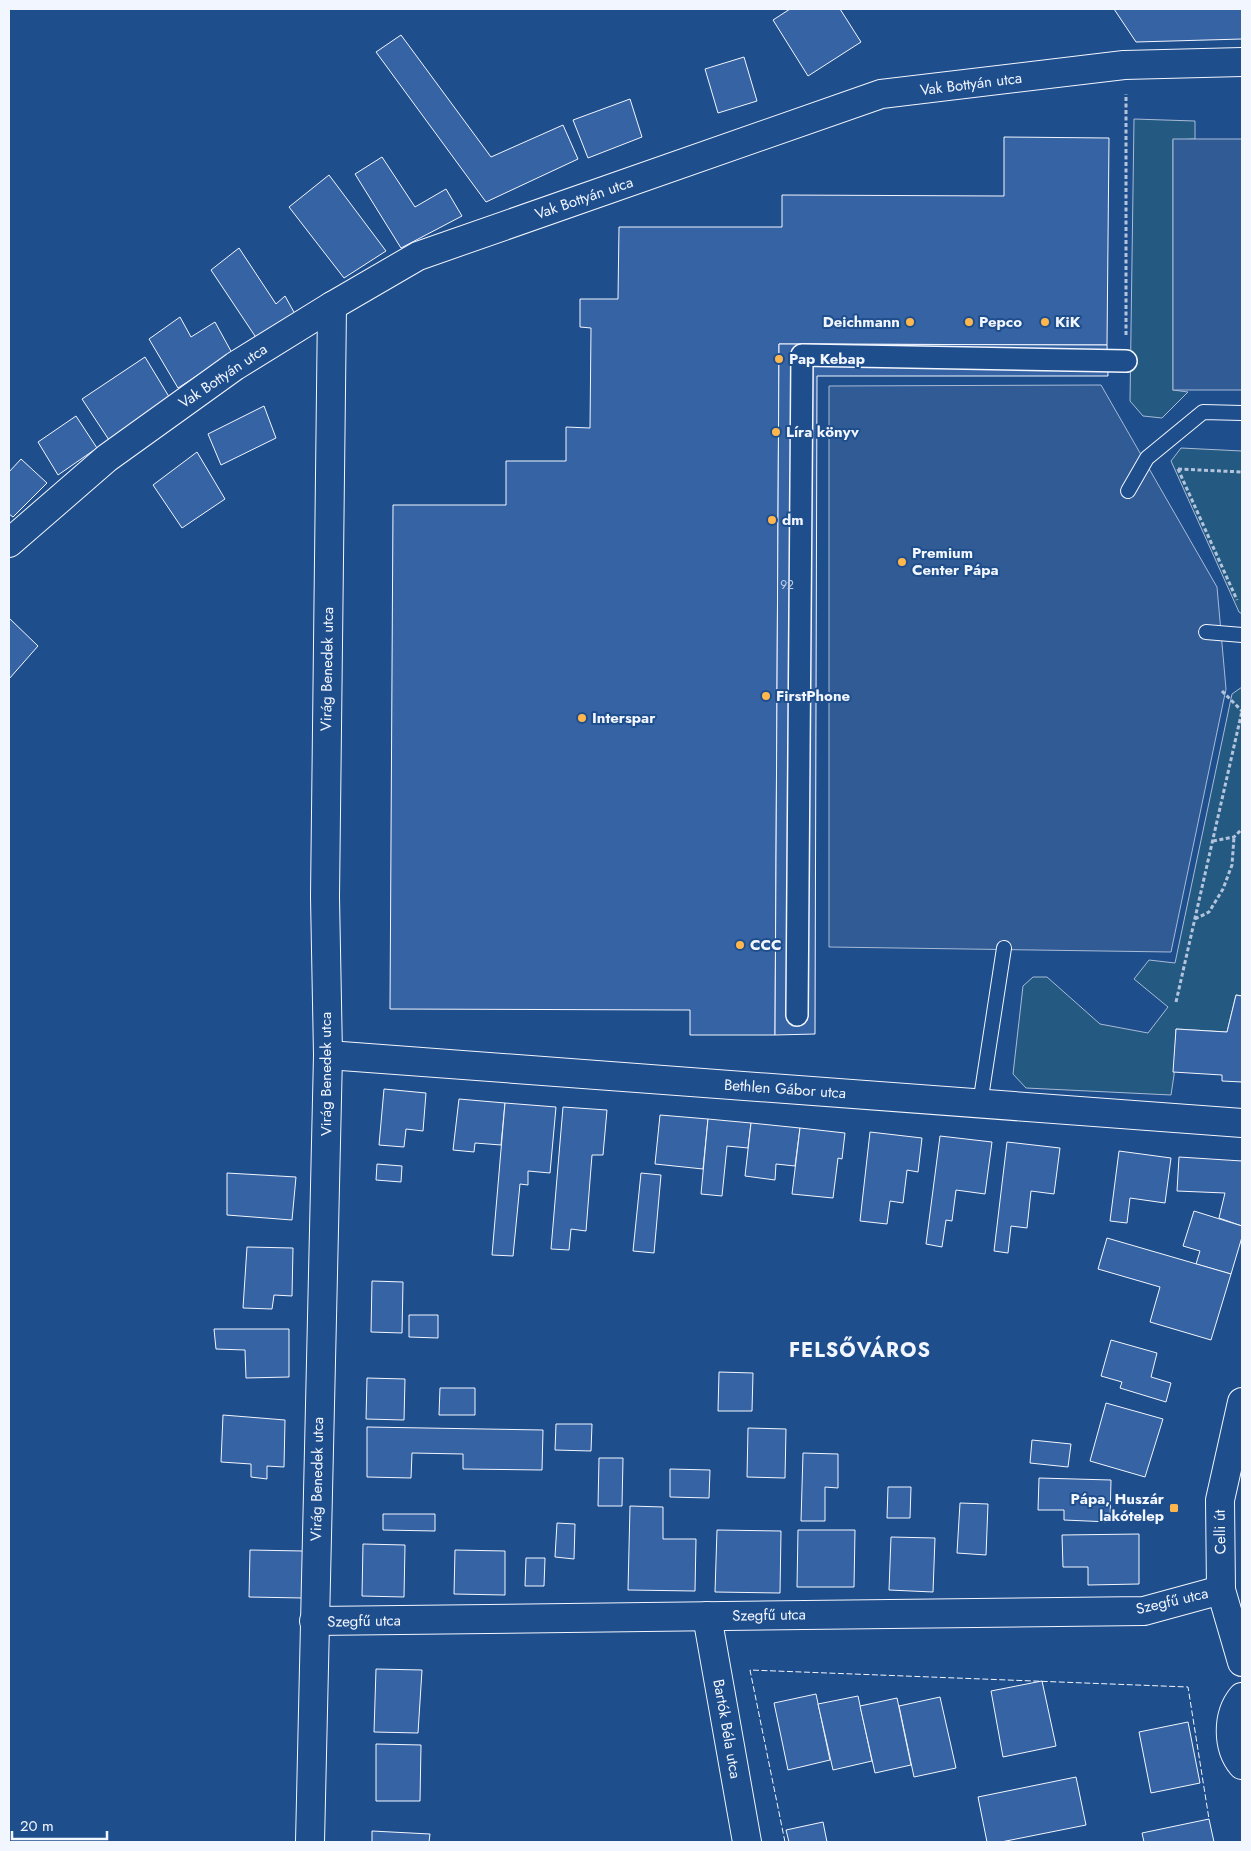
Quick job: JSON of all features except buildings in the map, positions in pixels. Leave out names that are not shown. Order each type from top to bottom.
[{"type":"street","name":"Vak Bottyán utca","points":[[9,543],[107,458],[234,366],[418,256],[881,94],[1124,65],[1242,62]]},
{"type":"street","name":"Virág Benedek utca","points":[[310,1842],[328,1055],[325,897],[332,306]]},
{"type":"street","points":[[797,1015],[802,355],[1126,361]]},
{"type":"street","name":"Bethlen Gábor utca","points":[[328,1055],[1242,1123]]},
{"type":"street","name":"Celli út","points":[[1242,1402],[1235,1461],[1220,1500],[1221,1590],[1242,1662]]},
{"type":"street","name":"Szegfű utca","points":[[314,1621],[1144,1611],[1221,1590]]},
{"type":"street","name":"Bartók Béla utca","points":[[707,1616],[747,1842]]},
{"type":"street","points":[[1242,1697],[1238,1702],[1231,1722],[1231,1742],[1242,1765]]},
{"type":"lane","points":[[1128,491],[1147,458],[1203,412],[1242,413]]},
{"type":"lane","points":[[1206,632],[1242,635]]},
{"type":"lane","points":[[980,1104],[1004,948]]},
{"type":"path","points":[[1126,87],[1126,361]]},
{"type":"path","points":[[1142,467],[1242,472]]},
{"type":"path","points":[[1178,469],[1237,600]]},
{"type":"path","points":[[1176,1002],[1242,711],[1222,691]]},
{"type":"path","points":[[1212,840],[1234,837],[1242,829]]},
{"type":"path","points":[[1195,919],[1209,912],[1223,889],[1232,865],[1234,837]]},
{"type":"shaded area","points":[[1134,119],[1195,121],[1195,139],[1173,140],[1173,390],[1188,392],[1162,418],[1143,416],[1130,401]]},
{"type":"shaded area","points":[[1173,139],[1242,139],[1242,390],[1173,390]]},
{"type":"shaded area","points":[[1101,385],[1217,587],[1226,689],[1171,952],[829,947],[829,386]]},
{"type":"shaded area","points":[[1181,448],[1242,451],[1242,614],[1239,612],[1171,461]]},
{"type":"shaded area","points":[[1242,687],[1242,996],[1236,995],[1227,1032],[1176,1029],[1171,1095],[1026,1088],[1013,1074],[1023,986],[1033,977],[1047,977],[1100,1024],[1148,1033],[1168,1007],[1134,979],[1149,960],[1175,963],[1232,694]]},
{"type":"fence","points":[[785,1842],[750,1670],[1188,1687],[1209,1819]]},
{"type":"place","name":"Deichmann","points":[[910,322]]},
{"type":"place","name":"Pepco","points":[[969,322]]},
{"type":"place","name":"KiK","points":[[1045,322]]},
{"type":"place","name":"Pap Kebap","points":[[779,359]]},
{"type":"place","name":"Líra könyv","points":[[776,432]]},
{"type":"place","name":"dm","points":[[772,520]]},
{"type":"place","name":"Premium Center Pápa","points":[[902,562]]},
{"type":"place","name":"FirstPhone","points":[[766,696]]},
{"type":"place","name":"Interspar","points":[[582,718]]},
{"type":"place","name":"CCC","points":[[740,945]]},
{"type":"place","name":"Pápa, Huszár lakótelep","points":[[1174,1508]]},
{"type":"district","name":"FELSŐVÁROS","points":[[860,1350]]}]
